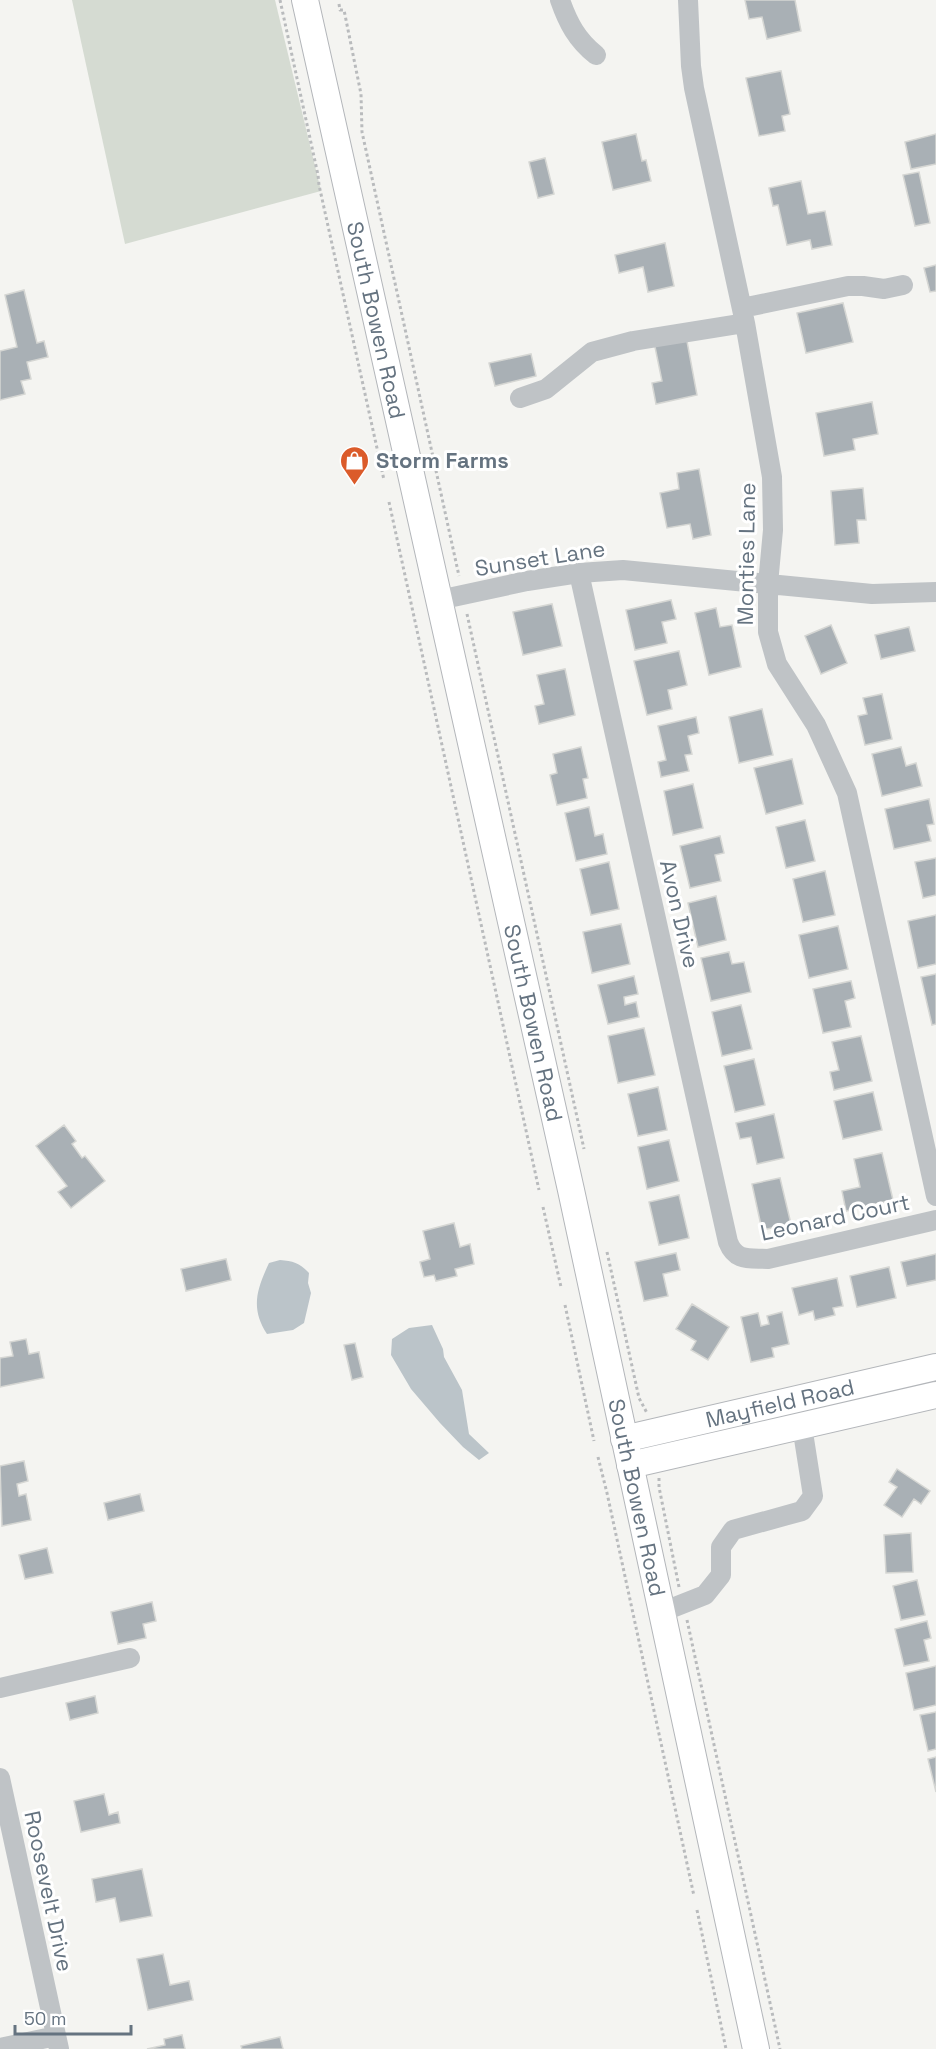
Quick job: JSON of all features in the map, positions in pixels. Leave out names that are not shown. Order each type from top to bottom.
[{"type":"main road","name":"South Bowen Road","points":[[305,0],[571,1190],[624,1439],[674,1613],[756,2049]]},
{"type":"main road","name":"Mayfield Road","points":[[624,1439],[936,1367]]},
{"type":"main road","points":[[630,1465],[936,1395]]},
{"type":"street","points":[[560,0],[576,36],[596,54]]},
{"type":"street","name":"Monties Lane","points":[[688,0],[694,88],[743,316],[772,477],[773,530],[768,584],[768,632],[777,664],[816,725],[847,794],[936,1196]]},
{"type":"street","points":[[519,398],[546,389],[592,352],[743,316],[848,286],[863,285],[885,289],[903,285]]},
{"type":"street","name":"Sunset Lane","points":[[440,600],[527,581],[579,573],[623,570],[873,594],[936,592]]},
{"type":"street","name":"Avon Drive","points":[[579,573],[728,1242],[731,1251],[744,1258]]},
{"type":"street","name":"Leonard Court","points":[[744,1258],[768,1258],[936,1220]]},
{"type":"street","points":[[674,1613],[705,1595],[721,1575],[721,1547],[733,1530],[802,1511],[813,1496],[802,1426]]},
{"type":"street","points":[[0,1688],[130,1658]]},
{"type":"street","name":"Roosevelt Drive","points":[[0,1778],[58,2042]]},
{"type":"street","points":[[0,2048],[58,2042]]},
{"type":"path","points":[[280,0],[384,480]]},
{"type":"path","points":[[339,4],[340,10],[344,10],[362,94],[362,132],[459,576]]},
{"type":"path","points":[[389,502],[539,1190]]},
{"type":"path","points":[[467,614],[585,1153]]},
{"type":"path","points":[[543,1207],[561,1287]]},
{"type":"path","points":[[606,1246],[639,1398],[645,1413]]},
{"type":"path","points":[[564,1305],[594,1441]]},
{"type":"path","points":[[598,1457],[694,1896]]},
{"type":"path","points":[[659,1478],[680,1588]]},
{"type":"path","points":[[674,1613],[780,2049]]},
{"type":"path","points":[[697,1910],[726,2049]]},
{"type":"shaded area","points":[[72,0],[275,0],[321,191],[125,244]]},
{"type":"shaded area","points":[[280,1260],[296,1263],[309,1273],[308,1283],[311,1293],[304,1323],[293,1330],[267,1334],[258,1316],[257,1298],[269,1263]]},
{"type":"shaded area","points":[[432,1325],[443,1349],[444,1357],[462,1390],[469,1434],[489,1453],[479,1460],[440,1423],[411,1389],[391,1355],[392,1339],[409,1328]]},
{"type":"building","points":[[745,0],[795,0],[801,31],[767,39],[762,17],[749,19]]},
{"type":"building","points":[[781,71],[790,114],[782,116],[785,131],[759,136],[746,78]]},
{"type":"building","points":[[636,134],[642,161],[646,160],[651,181],[613,190],[602,142]]},
{"type":"building","points":[[936,134],[936,164],[911,169],[905,142]]},
{"type":"building","points":[[545,158],[554,194],[538,198],[529,162]]},
{"type":"building","points":[[919,172],[930,223],[915,226],[903,175]]},
{"type":"building","points":[[801,181],[808,214],[825,211],[832,245],[812,249],[810,240],[787,245],[778,205],[773,206],[769,188]]},
{"type":"building","points":[[665,243],[674,286],[648,292],[643,267],[619,273],[615,255]]},
{"type":"building","points":[[936,265],[936,291],[930,292],[924,268]]},
{"type":"building","points":[[24,290],[37,343],[44,341],[48,357],[27,362],[31,379],[21,381],[25,394],[0,400],[0,351],[17,347],[5,295]]},
{"type":"building","points":[[843,303],[853,342],[806,353],[797,313]]},
{"type":"building","points":[[686,336],[697,395],[656,404],[652,383],[662,381],[654,342]]},
{"type":"building","points":[[531,354],[536,376],[495,386],[489,363]]},
{"type":"building","points":[[872,402],[878,434],[853,439],[855,450],[824,456],[816,413]]},
{"type":"building","points":[[699,469],[711,535],[693,539],[690,524],[667,528],[660,493],[679,489],[677,473]]},
{"type":"building","points":[[863,488],[866,520],[857,520],[859,543],[835,545],[831,491]]},
{"type":"building","points":[[671,600],[676,619],[662,622],[667,643],[635,650],[626,610]]},
{"type":"building","points":[[552,604],[562,646],[523,655],[513,612]]},
{"type":"building","points":[[716,608],[720,627],[732,625],[741,667],[709,675],[695,613]]},
{"type":"building","points":[[831,625],[847,663],[821,674],[805,636]]},
{"type":"building","points":[[909,627],[915,651],[881,659],[875,635]]},
{"type":"building","points":[[679,651],[687,685],[668,690],[672,709],[647,715],[634,661]]},
{"type":"building","points":[[565,669],[575,715],[539,724],[535,706],[544,704],[537,675]]},
{"type":"building","points":[[882,694],[892,739],[865,745],[858,716],[867,714],[863,698]]},
{"type":"building","points":[[762,709],[773,755],[739,763],[729,717]]},
{"type":"building","points":[[696,717],[699,733],[688,736],[692,754],[685,755],[689,771],[661,777],[658,762],[666,760],[658,726]]},
{"type":"building","points":[[581,747],[588,778],[583,779],[587,798],[557,805],[550,775],[557,773],[553,754]]},
{"type":"building","points":[[901,747],[906,766],[916,763],[922,786],[882,796],[872,754]]},
{"type":"building","points":[[792,759],[803,804],[766,814],[754,768]]},
{"type":"building","points":[[693,784],[703,828],[673,835],[664,791]]},
{"type":"building","points":[[929,799],[934,824],[927,825],[931,841],[894,849],[885,809]]},
{"type":"building","points":[[589,807],[595,836],[603,834],[607,854],[576,861],[565,813]]},
{"type":"building","points":[[805,820],[815,861],[786,868],[776,827]]},
{"type":"building","points":[[720,836],[724,853],[715,855],[721,881],[690,888],[680,846]]},
{"type":"building","points":[[936,858],[936,895],[923,898],[915,862]]},
{"type":"building","points":[[609,862],[619,909],[591,915],[580,869]]},
{"type":"building","points":[[825,871],[835,915],[803,922],[793,879]]},
{"type":"building","points":[[716,896],[726,940],[698,947],[688,903]]},
{"type":"building","points":[[936,915],[936,964],[918,968],[908,921]]},
{"type":"building","points":[[621,924],[630,964],[592,973],[583,932]]},
{"type":"building","points":[[838,926],[848,969],[809,978],[799,935]]},
{"type":"building","points":[[729,952],[732,964],[744,962],[751,992],[711,1001],[701,958]]},
{"type":"building","points":[[936,974],[936,1024],[932,1025],[921,977]]},
{"type":"building","points":[[634,976],[638,994],[624,997],[625,1005],[636,1002],[639,1017],[608,1024],[598,985]]},
{"type":"building","points":[[851,981],[855,998],[845,1001],[851,1027],[823,1033],[813,989]]},
{"type":"building","points":[[741,1005],[752,1049],[722,1056],[712,1012]]},
{"type":"building","points":[[644,1028],[655,1075],[618,1083],[608,1036]]},
{"type":"building","points":[[861,1036],[872,1081],[834,1090],[830,1072],[839,1070],[832,1042]]},
{"type":"building","points":[[754,1059],[765,1105],[735,1112],[724,1066]]},
{"type":"building","points":[[658,1087],[667,1130],[638,1136],[628,1094]]},
{"type":"building","points":[[873,1092],[882,1130],[843,1139],[834,1101]]},
{"type":"building","points":[[774,1114],[784,1158],[757,1164],[751,1137],[740,1139],[736,1123]]},
{"type":"building","points":[[64,1125],[76,1141],[72,1144],[82,1158],[85,1156],[105,1181],[71,1208],[58,1192],[67,1186],[36,1146]]},
{"type":"building","points":[[669,1140],[679,1181],[647,1189],[638,1147]]},
{"type":"building","points":[[882,1153],[893,1200],[846,1211],[842,1191],[860,1187],[854,1159]]},
{"type":"building","points":[[780,1178],[791,1224],[762,1230],[752,1184]]},
{"type":"building","points":[[679,1195],[689,1238],[659,1245],[649,1202]]},
{"type":"building","points":[[454,1223],[460,1247],[470,1244],[474,1264],[455,1269],[457,1276],[436,1281],[434,1275],[424,1277],[420,1262],[430,1259],[423,1231]]},
{"type":"building","points":[[676,1253],[680,1270],[663,1274],[668,1296],[644,1301],[635,1262]]},
{"type":"building","points":[[936,1254],[936,1280],[907,1286],[901,1262]]},
{"type":"building","points":[[226,1259],[231,1280],[186,1291],[181,1269]]},
{"type":"building","points":[[889,1267],[896,1298],[857,1307],[850,1276]]},
{"type":"building","points":[[837,1278],[843,1306],[833,1308],[835,1315],[815,1320],[813,1311],[799,1315],[792,1288]]},
{"type":"building","points":[[692,1304],[729,1327],[708,1360],[691,1350],[696,1341],[676,1329]]},
{"type":"building","points":[[782,1312],[789,1344],[772,1348],[774,1357],[751,1362],[741,1317],[758,1313],[761,1326],[769,1324],[767,1316]]},
{"type":"building","points":[[26,1339],[29,1354],[39,1352],[44,1378],[0,1387],[0,1358],[13,1356],[10,1342]]},
{"type":"building","points":[[355,1343],[363,1377],[352,1380],[344,1345]]},
{"type":"building","points":[[24,1461],[28,1481],[17,1484],[19,1496],[26,1494],[31,1520],[2,1526],[0,1466]]},
{"type":"building","points":[[897,1469],[930,1491],[921,1504],[914,1499],[902,1517],[884,1505],[897,1487],[889,1482]]},
{"type":"building","points":[[140,1494],[144,1511],[108,1520],[104,1503]]},
{"type":"building","points":[[911,1533],[913,1572],[886,1573],[884,1535]]},
{"type":"building","points":[[47,1548],[53,1573],[25,1579],[19,1555]]},
{"type":"building","points":[[917,1580],[925,1615],[901,1620],[893,1586]]},
{"type":"building","points":[[152,1602],[156,1621],[143,1624],[146,1638],[118,1644],[111,1612]]},
{"type":"building","points":[[927,1621],[931,1638],[924,1640],[929,1661],[904,1666],[895,1629]]},
{"type":"building","points":[[936,1666],[936,1705],[914,1710],[906,1673]]},
{"type":"building","points":[[95,1696],[98,1713],[70,1720],[66,1703]]},
{"type":"building","points":[[936,1712],[936,1749],[928,1751],[920,1715]]},
{"type":"building","points":[[936,1757],[936,1792],[928,1759]]},
{"type":"building","points":[[104,1794],[109,1815],[118,1812],[120,1823],[81,1832],[74,1801]]},
{"type":"building","points":[[142,1869],[152,1916],[120,1922],[115,1898],[96,1902],[92,1879]]},
{"type":"building","points":[[163,1954],[170,1985],[189,1981],[193,2000],[148,2010],[137,1959]]},
{"type":"building","points":[[182,2035],[185,2049],[147,2049],[165,2045],[164,2039]]},
{"type":"building","points":[[280,2037],[283,2049],[242,2049],[241,2046]]},
{"type":"place","name":"Storm Farms","points":[[355,486]]}]
